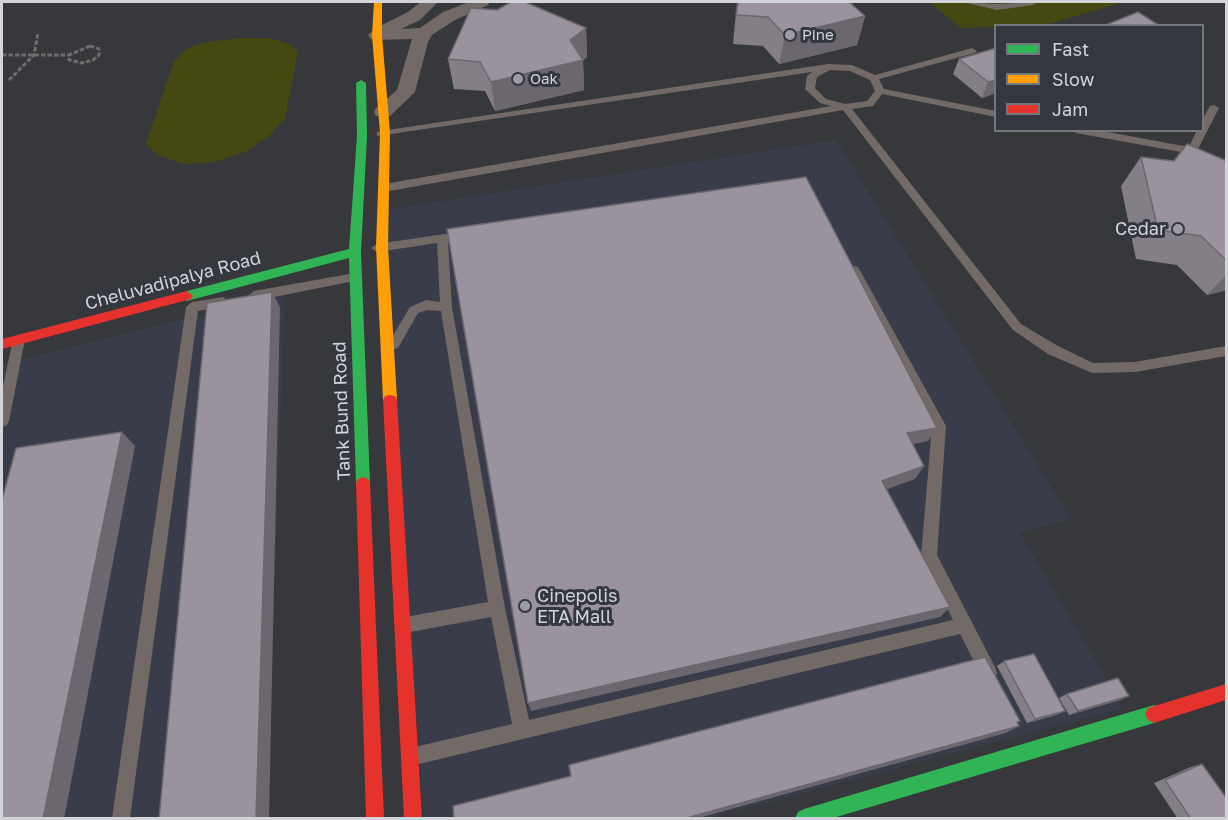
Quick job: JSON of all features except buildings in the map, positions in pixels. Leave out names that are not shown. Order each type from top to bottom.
[{"type":"main road","points":[[378,2],[376,35],[385,133],[382,248],[413,819]]},
{"type":"main road","name":"Tank Bund Road","points":[[360,63],[362,136],[355,278],[375,819]]},
{"type":"main road","name":"Cheluvadipalya Road","points":[[2,344],[355,252]]},
{"type":"main road","points":[[804,819],[1027,746],[1227,692]]},
{"type":"street","points":[[376,35],[414,16],[430,2]]},
{"type":"street","points":[[383,112],[406,92],[419,42],[425,32],[448,16],[482,2]]},
{"type":"street","points":[[376,35],[425,32]]},
{"type":"lane","points":[[967,2],[997,8],[1033,2]]},
{"type":"lane","points":[[362,136],[828,67],[852,68],[874,78],[972,51]]},
{"type":"lane","points":[[828,67],[812,76],[810,88],[823,101],[845,107],[1017,327],[1053,350],[1092,368],[1135,367],[1227,351]]},
{"type":"lane","points":[[874,78],[880,91]]},
{"type":"lane","points":[[384,188],[870,104],[880,91]]},
{"type":"lane","points":[[880,91],[994,114]]},
{"type":"lane","points":[[1204,126],[1214,108]]},
{"type":"lane","points":[[1087,132],[1192,151],[1201,132]]},
{"type":"lane","points":[[355,252],[476,233]]},
{"type":"lane","points":[[442,238],[446,307],[497,608],[522,730]]},
{"type":"lane","points":[[849,261],[939,426],[928,556],[997,688]]},
{"type":"lane","points":[[121,819],[192,307],[355,278]]},
{"type":"lane","points":[[388,355],[414,310],[426,305],[446,307]]},
{"type":"lane","points":[[2,421],[20,339]]},
{"type":"lane","points":[[403,626],[497,608]]},
{"type":"lane","points":[[410,757],[964,625]]},
{"type":"path","points":[[9,80],[34,55],[38,33]]},
{"type":"path","points":[[2,55],[69,55],[90,46],[99,49],[99,55],[93,60],[82,63],[69,60],[69,55]]},
{"type":"shaded area","points":[[929,2],[1124,2],[1047,24],[994,24],[994,27],[961,28]]},
{"type":"shaded area","points":[[240,38],[269,38],[287,43],[298,51],[285,118],[270,135],[245,152],[215,162],[184,164],[157,155],[146,144],[174,61],[185,50],[201,43]]},
{"type":"shaded area","points":[[836,140],[1071,519],[1020,533],[1123,708],[709,818],[424,818],[378,211]]},
{"type":"shaded area","points":[[285,294],[266,818],[2,818],[2,364]]},
{"type":"traffic: fast","points":[[361,83],[362,136],[355,252],[363,483]]},
{"type":"traffic: fast","points":[[187,296],[355,252]]},
{"type":"traffic: fast","points":[[804,818],[1154,714]]},
{"type":"traffic: slow","points":[[378,2],[377,35],[385,133],[382,247],[390,400]]},
{"type":"traffic: jam","points":[[2,344],[187,296]]},
{"type":"traffic: jam","points":[[390,400],[413,818]]},
{"type":"traffic: jam","points":[[363,483],[375,818]]},
{"type":"traffic: jam","points":[[1154,714],[1226,692]]},
{"type":"place","name":"Pine","points":[[790,35]]},
{"type":"place","name":"Oak","points":[[518,79]]},
{"type":"place","name":"Cedar","points":[[1178,229]]},
{"type":"place","name":"Cinepolis ETA Mall","points":[[525,606]]}]
